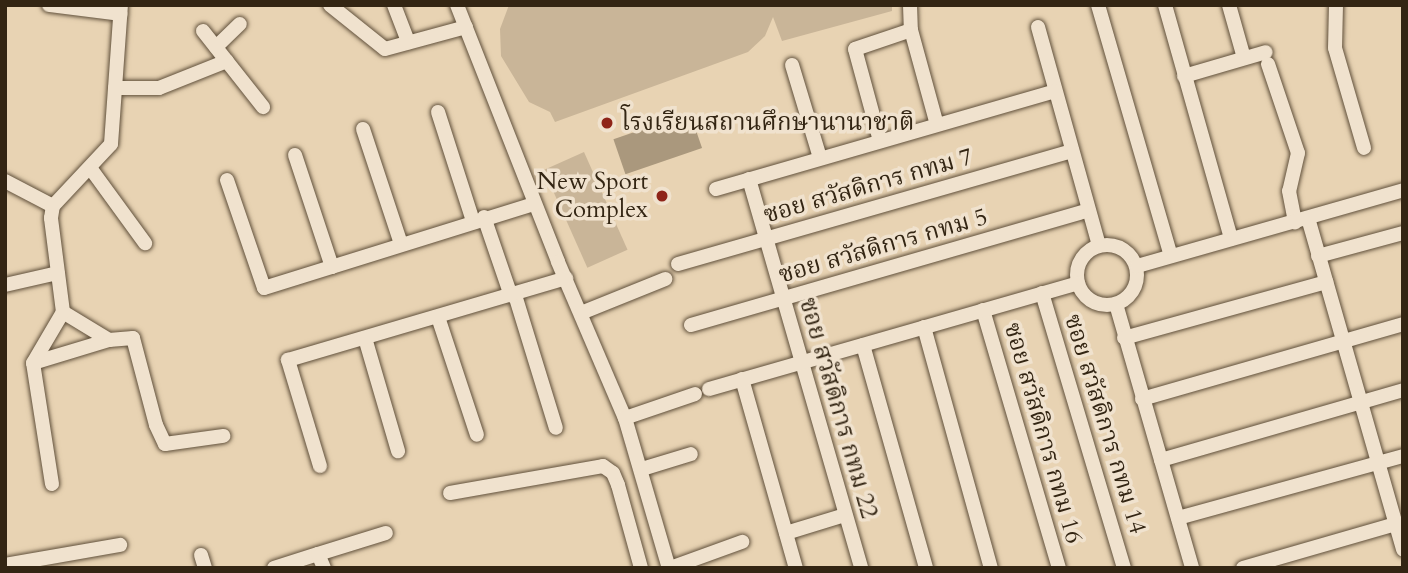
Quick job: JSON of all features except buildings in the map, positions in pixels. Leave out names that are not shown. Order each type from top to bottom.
[{"type":"street","points":[[49,5],[120,9],[111,144],[91,169],[53,206]]},
{"type":"street","points":[[330,5],[380,47],[466,27]]},
{"type":"street","points":[[394,5],[408,42]]},
{"type":"street","points":[[457,5],[534,204],[625,418],[669,568],[742,542]]},
{"type":"street","points":[[910,5],[911,30],[937,125]]},
{"type":"street","points":[[1098,5],[1171,256]]},
{"type":"street","points":[[1165,5],[1231,239]]},
{"type":"street","points":[[1229,5],[1244,58]]},
{"type":"street","points":[[1336,5],[1335,48],[1364,148]]},
{"type":"street","points":[[215,47],[240,24]]},
{"type":"street","points":[[1038,27],[1087,211],[1099,245]]},
{"type":"street","points":[[880,141],[855,49],[911,30]]},
{"type":"street","points":[[203,31],[263,107]]},
{"type":"street","points":[[1184,76],[1244,58],[1267,58],[1298,153],[1289,191],[1318,256],[1403,550]]},
{"type":"street","points":[[115,88],[159,88],[226,61]]},
{"type":"street","points":[[792,65],[820,158]]},
{"type":"street","points":[[716,189],[1055,91]]},
{"type":"street","points":[[438,112],[478,219],[513,295],[556,428]]},
{"type":"street","points":[[363,129],[401,244]]},
{"type":"street","name":"ซอย สวัสดิการ กทม 7","points":[[678,264],[1071,151]]},
{"type":"street","points":[[295,155],[332,267]]},
{"type":"street","points":[[91,169],[145,243]]},
{"type":"street","name":"ซอย สวัสดิการ กทม 22","points":[[750,179],[800,362],[861,568]]},
{"type":"street","points":[[227,180],[264,288],[478,219],[534,204]]},
{"type":"street","points":[[5,181],[53,206]]},
{"type":"street","points":[[1137,266],[1403,190]]},
{"type":"street","points":[[52,484],[33,363],[64,312],[53,206]]},
{"type":"street","name":"ซอย สวัสดิการ กทม 5","points":[[691,325],[1087,211]]},
{"type":"street","points":[[1318,256],[1403,233]]},
{"type":"street","points":[[1099,245],[1122,248],[1137,266],[1134,289],[1116,304],[1093,301],[1078,283],[1081,260],[1099,245]]},
{"type":"street","points":[[5,285],[58,273]]},
{"type":"street","points":[[320,466],[288,360],[566,278]]},
{"type":"street","points":[[581,313],[665,279]]},
{"type":"street","points":[[1124,338],[1326,282]]},
{"type":"street","points":[[625,418],[742,379],[1078,283]]},
{"type":"street","name":"ซอย สวัสดิการ กทม 14","points":[[1042,293],[1124,568]]},
{"type":"street","points":[[1116,304],[1192,568]]},
{"type":"street","name":"ซอย สวัสดิการ กทม 16","points":[[983,310],[1059,568]]},
{"type":"street","points":[[64,312],[109,340]]},
{"type":"street","points":[[438,317],[477,436]]},
{"type":"street","points":[[1142,399],[1403,324]]},
{"type":"street","points":[[924,327],[991,568]]},
{"type":"street","points":[[33,363],[128,336],[136,341],[156,425],[165,444],[223,436]]},
{"type":"street","points":[[365,338],[398,452]]},
{"type":"street","points":[[863,345],[926,568]]},
{"type":"street","points":[[742,379],[796,568]]},
{"type":"street","points":[[1161,460],[1403,390]]},
{"type":"street","points":[[642,469],[691,454]]},
{"type":"street","points":[[1178,518],[1403,456]]},
{"type":"street","points":[[450,493],[603,466],[613,472],[618,485],[641,568]]},
{"type":"street","points":[[786,533],[845,514]]},
{"type":"street","points":[[1243,568],[1395,524]]},
{"type":"street","points":[[274,568],[321,561],[386,533]]},
{"type":"street","points":[[5,565],[120,545]]},
{"type":"shaded area","points":[[509,5],[892,5],[892,11],[782,41],[773,17],[765,36],[748,52],[555,122],[550,112],[529,102],[501,56],[500,29]]},
{"type":"shaded area","points":[[690,113],[702,148],[625,174],[613,139]]},
{"type":"shaded area","points":[[584,152],[628,250],[587,268],[544,170]]},
{"type":"place","name":"โรงเรียนสถานศึกษานานาชาติ","points":[[607,123]]},
{"type":"place","name":"New Sport Complex","points":[[662,196]]}]
